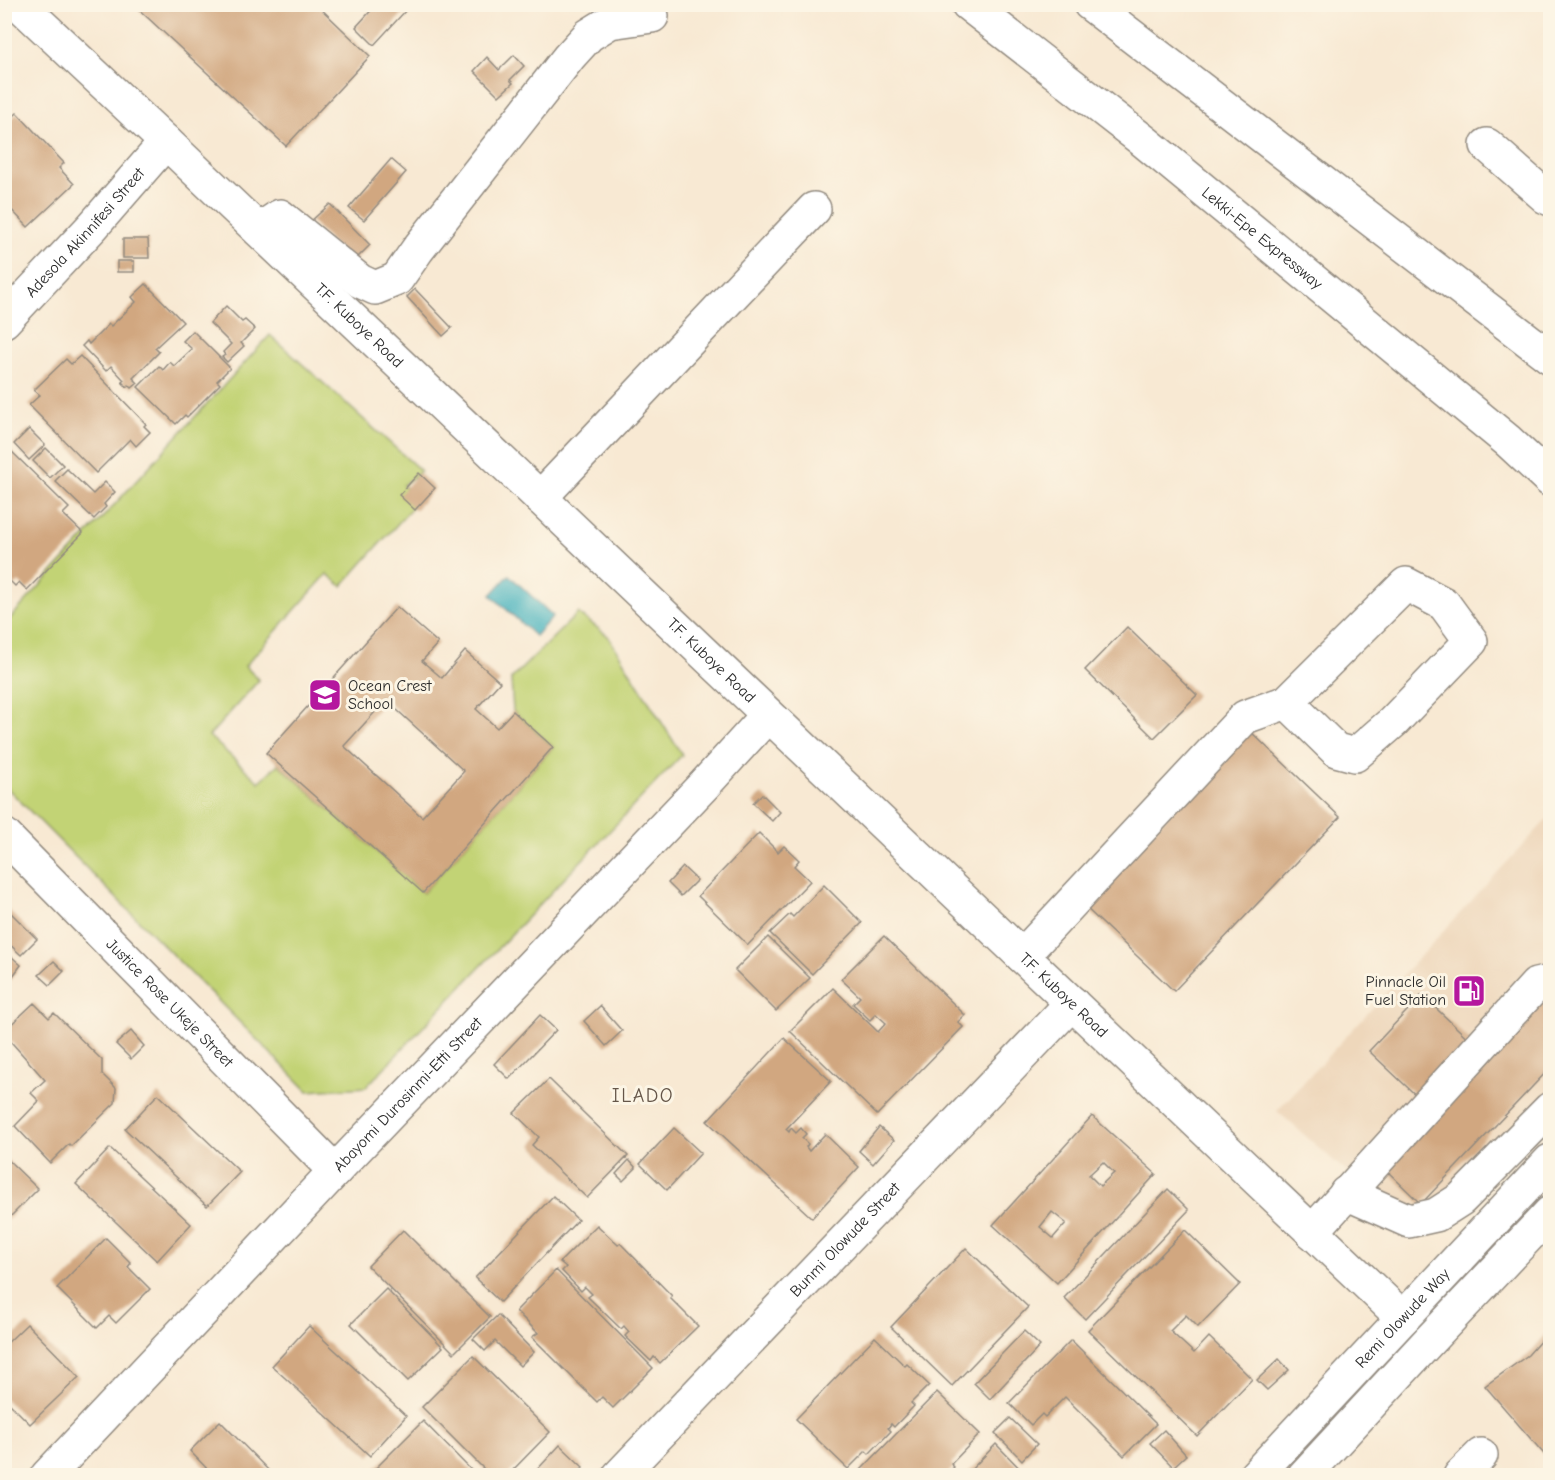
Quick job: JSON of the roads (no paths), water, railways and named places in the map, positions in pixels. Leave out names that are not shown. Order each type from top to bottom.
[{"type":"main road","name":"Lekki-Epe Expressway","points":[[968,4],[1144,142],[1508,441],[1551,480]]},
{"type":"main road","points":[[1090,4],[1551,357]]},
{"type":"main road","name":"T.F. Kuboye Road","points":[[25,6],[1403,1318]]},
{"type":"main road","points":[[259,230],[280,216],[360,280],[375,288],[397,279],[569,57],[589,35],[610,22],[652,16]]},
{"type":"main road","name":"Adesola Akinnifesi Street","points":[[4,321],[93,226],[166,142]]},
{"type":"main road","points":[[1487,145],[1551,199]]},
{"type":"main road","points":[[540,498],[814,209]]},
{"type":"main road","points":[[1508,441],[1551,450]]},
{"type":"main road","points":[[1022,956],[1245,717],[1287,702],[1406,584],[1444,604],[1471,641],[1393,722],[1354,754],[1336,750],[1287,702]]},
{"type":"main road","name":"Abayomi Durosinmi-Etti Street","points":[[47,1476],[768,715]]},
{"type":"main road","name":"Justice Rose Ukeje Street","points":[[4,835],[335,1171]]},
{"type":"main road","points":[[1312,1232],[1536,985],[1551,982]]},
{"type":"main road","name":"Bunmi Olowude Street","points":[[619,1476],[1072,1003]]},
{"type":"main road","points":[[1346,1193],[1409,1221],[1436,1215],[1461,1199],[1551,1110]]},
{"type":"main road","name":"Remi Olowude Way","points":[[1255,1476],[1551,1161]]},
{"type":"main road","points":[[1304,1476],[1551,1213]]},
{"type":"water","points":[[509,575],[553,616],[535,636],[491,595]]},
{"type":"place","name":"Ocean Crest School","points":[[325,695]]},
{"type":"place","name":"Pinnacle Oil Fuel Station","points":[[1469,991]]},
{"type":"district","name":"ILADO","points":[[643,1095]]}]
